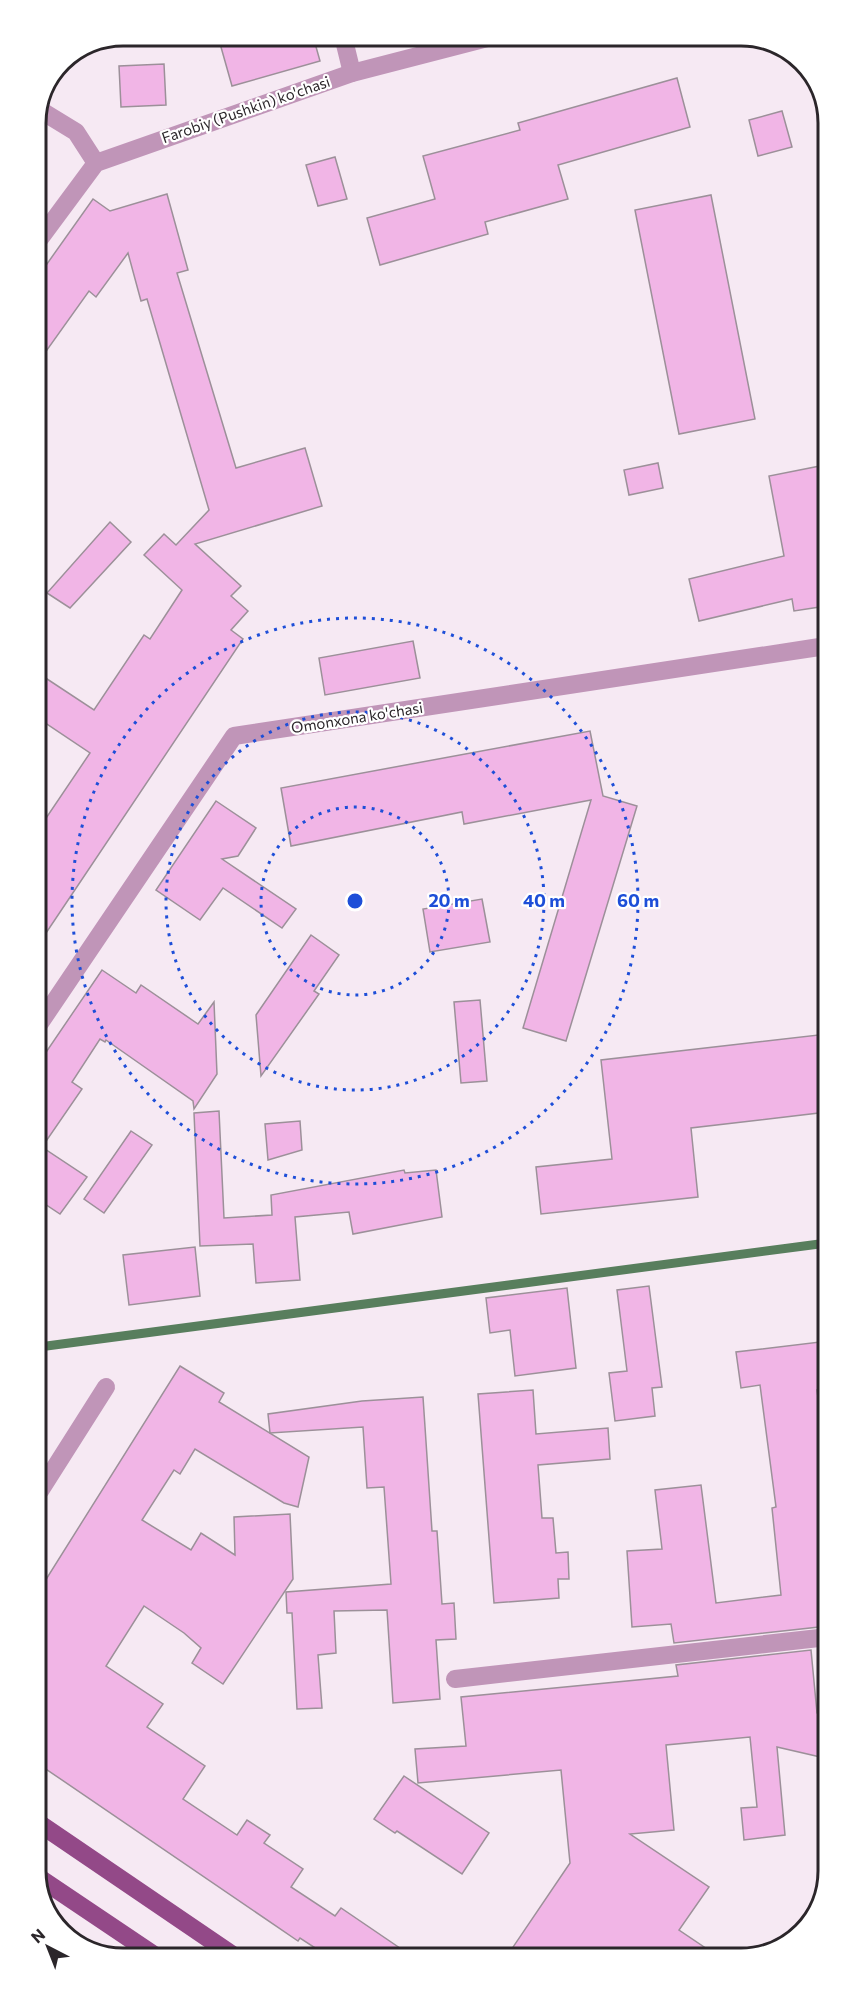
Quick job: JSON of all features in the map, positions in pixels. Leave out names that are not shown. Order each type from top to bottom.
[{"type":"main road","points":[[46,1828],[222,1948]]},
{"type":"main road","points":[[48,1884],[144,1948]]},
{"type":"street","points":[[346,46],[352,73]]},
{"type":"street","name":"Farobiy (Pushkin) ko'chasi","points":[[96,163],[352,73],[454,47]]},
{"type":"street","points":[[47,229],[96,163],[76,132],[48,115]]},
{"type":"street","name":"Omonxona ko'chasi","points":[[46,1013],[234,736],[818,647]]},
{"type":"street","points":[[46,1481],[106,1387]]},
{"type":"street","points":[[455,1679],[818,1638]]},
{"type":"building","points":[[221,46],[316,46],[320,61],[232,86]]},
{"type":"building","points":[[164,64],[166,105],[121,107],[119,66]]},
{"type":"building","points":[[677,78],[690,127],[558,165],[568,199],[485,222],[488,234],[380,265],[367,218],[435,199],[423,156],[520,130],[518,123]]},
{"type":"building","points":[[782,111],[792,147],[758,156],[749,120]]},
{"type":"building","points":[[335,157],[347,199],[318,206],[306,165]]},
{"type":"building","points":[[167,194],[188,270],[177,273],[236,468],[305,448],[322,506],[195,544],[241,586],[231,596],[248,611],[231,630],[243,639],[47,932],[47,817],[90,753],[47,724],[47,679],[94,710],[144,635],[150,639],[182,590],[144,555],[164,534],[176,545],[209,510],[147,299],[141,301],[128,253],[96,297],[89,291],[47,350],[47,264],[93,199],[110,211]]},
{"type":"building","points":[[711,195],[755,419],[679,434],[635,210]]},
{"type":"building","points":[[658,463],[663,488],[629,495],[624,470]]},
{"type":"building","points":[[818,466],[818,607],[794,611],[792,599],[699,621],[689,579],[784,556],[769,476]]},
{"type":"building","points":[[110,522],[131,542],[70,608],[47,593]]},
{"type":"building","points":[[413,641],[420,678],[325,695],[319,658]]},
{"type":"building","points":[[590,731],[603,796],[637,806],[566,1041],[523,1028],[591,800],[464,824],[462,812],[291,846],[281,788]]},
{"type":"building","points":[[216,801],[256,828],[238,856],[222,859],[296,909],[282,928],[223,888],[200,920],[156,890]]},
{"type":"building","points":[[482,899],[490,942],[430,952],[423,909]]},
{"type":"building","points":[[311,935],[339,955],[314,991],[319,994],[261,1076],[256,1015]]},
{"type":"building","points":[[102,970],[136,993],[141,985],[198,1024],[214,1002],[217,1074],[194,1109],[193,1101],[106,1040],[105,1042],[100,1039],[72,1082],[82,1089],[46,1141],[46,1052]]},
{"type":"building","points":[[480,1000],[487,1081],[461,1083],[454,1002]]},
{"type":"building","points":[[818,1035],[818,1113],[691,1128],[698,1197],[541,1214],[536,1167],[612,1159],[601,1060]]},
{"type":"building","points":[[219,1111],[224,1218],[272,1215],[271,1195],[404,1170],[405,1173],[436,1170],[442,1217],[353,1234],[349,1212],[295,1217],[300,1280],[256,1283],[253,1244],[200,1246],[194,1113]]},
{"type":"building","points":[[300,1121],[302,1150],[268,1160],[265,1124]]},
{"type":"building","points":[[131,1131],[152,1145],[104,1213],[84,1199]]},
{"type":"building","points":[[46,1150],[87,1177],[60,1214],[46,1205]]},
{"type":"building","points":[[195,1247],[200,1296],[129,1305],[123,1255]]},
{"type":"building","points":[[649,1286],[662,1387],[652,1388],[655,1416],[615,1421],[609,1373],[627,1371],[617,1290]]},
{"type":"building","points":[[567,1288],[576,1368],[515,1376],[510,1330],[490,1333],[486,1298]]},
{"type":"building","points":[[818,1342],[818,1627],[674,1643],[671,1624],[632,1627],[627,1551],[662,1549],[655,1490],[701,1485],[716,1603],[781,1595],[772,1508],[776,1507],[760,1385],[741,1388],[736,1352]]},
{"type":"building","points":[[180,1366],[224,1393],[219,1402],[309,1457],[298,1507],[284,1503],[195,1449],[180,1474],[174,1470],[142,1520],[191,1550],[201,1533],[235,1555],[234,1517],[290,1514],[293,1579],[223,1684],[192,1663],[201,1648],[184,1633],[144,1606],[106,1666],[163,1704],[147,1727],[205,1766],[183,1799],[237,1835],[247,1820],[270,1835],[264,1843],[303,1869],[291,1887],[335,1916],[341,1908],[400,1948],[315,1948],[300,1938],[298,1941],[46,1769],[46,1579]]},
{"type":"building","points":[[533,1390],[536,1434],[608,1428],[610,1459],[538,1465],[542,1518],[553,1518],[556,1553],[568,1552],[569,1579],[558,1579],[559,1598],[494,1603],[478,1394]]},
{"type":"building","points":[[423,1397],[432,1531],[437,1531],[442,1604],[454,1603],[456,1639],[436,1640],[440,1699],[393,1703],[387,1610],[334,1611],[336,1653],[318,1655],[322,1708],[297,1709],[292,1613],[287,1613],[286,1592],[391,1584],[384,1487],[367,1488],[363,1427],[270,1433],[268,1414],[362,1401]]},
{"type":"building","points":[[811,1650],[818,1713],[818,1756],[777,1747],[785,1835],[744,1840],[741,1808],[757,1807],[750,1737],[666,1745],[674,1830],[630,1834],[709,1887],[679,1930],[706,1948],[512,1948],[570,1863],[561,1770],[418,1783],[415,1749],[466,1746],[461,1697],[678,1676],[676,1665]]},
{"type":"building","points":[[404,1776],[489,1833],[462,1874],[397,1831],[395,1833],[374,1819]]},
{"type":"waterway","points":[[46,1346],[818,1244]]}]
